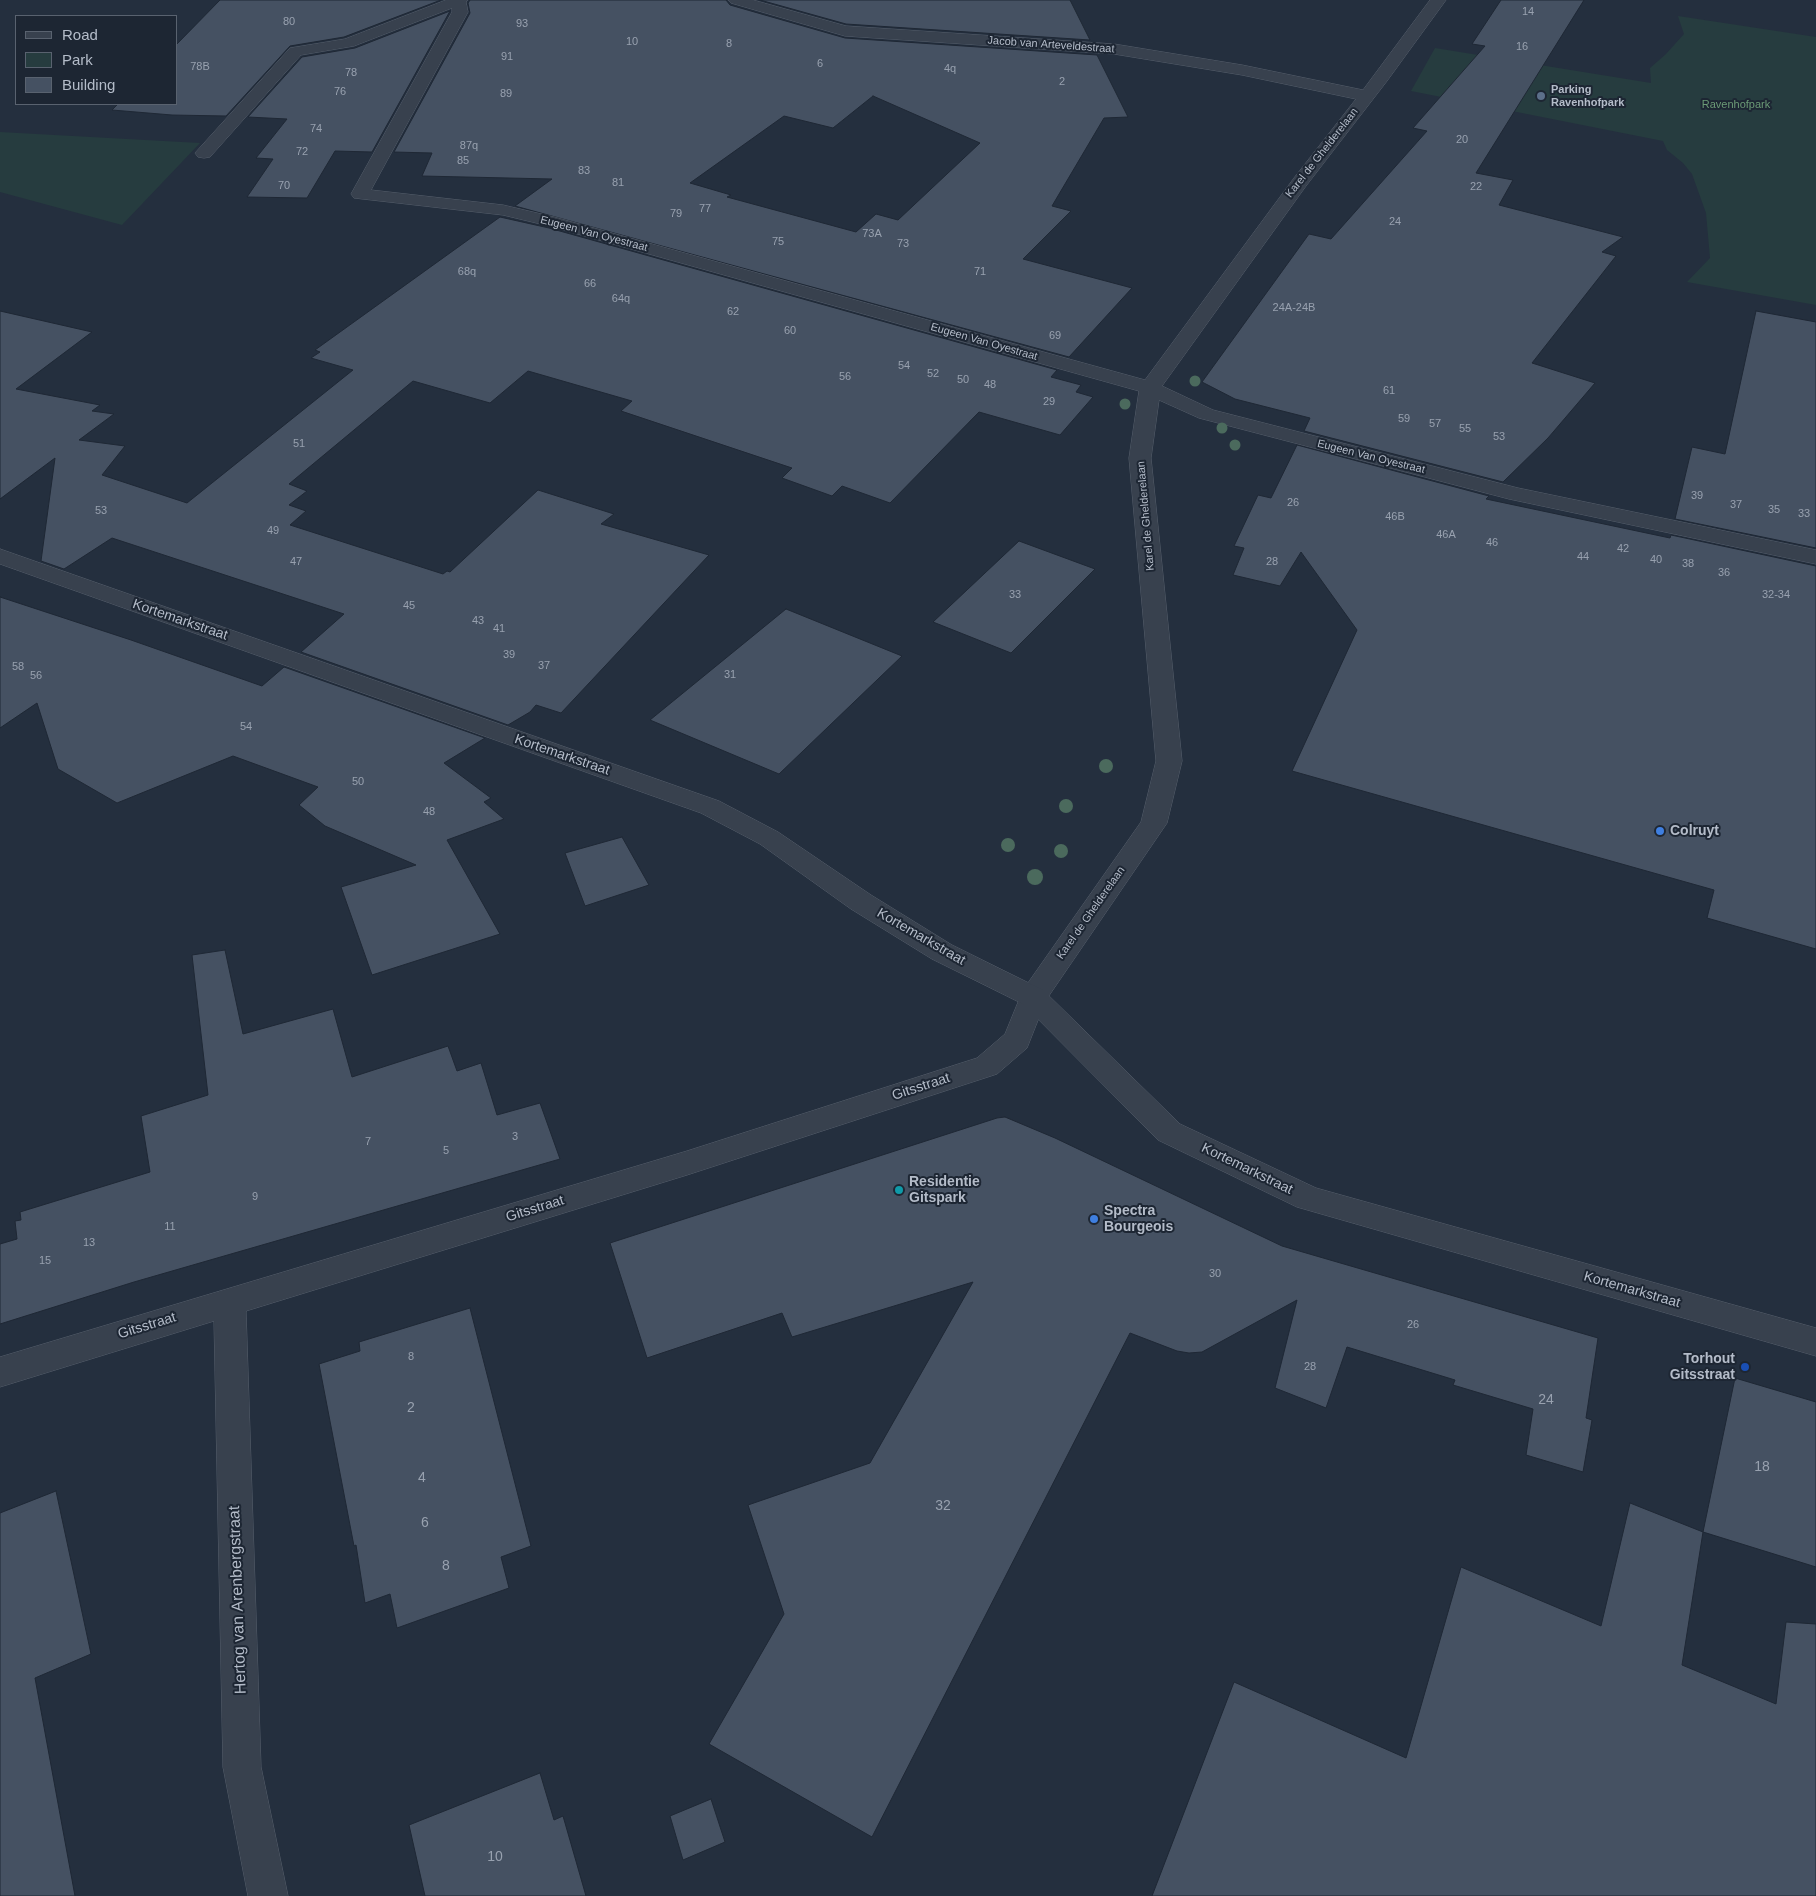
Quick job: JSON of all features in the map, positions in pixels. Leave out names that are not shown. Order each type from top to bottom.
[{"type":"street","name":"Eugeen Van Oyestraat","points":[[204,154],[296,51],[348,43],[459,0],[460,12],[360,194],[503,210],[520,214],[1150,388],[1206,414],[1497,489],[1816,557]]},
{"type":"street","name":"Jacob van Arteveldestraat","points":[[736,0],[845,30],[1114,49],[1242,70],[1367,96]]},
{"type":"street","name":"Karel de Ghelderelaan","points":[[1032,997],[1154,822],[1169,761],[1140,458],[1150,388],[1300,182],[1438,0]]},
{"type":"street","name":"Kortemarkstraat","points":[[0,556],[710,807],[769,838],[861,902],[942,952],[1032,997],[1170,1132],[1308,1198],[1816,1342]]},
{"type":"street","name":"Gitsstraat","points":[[0,1372],[687,1163],[987,1066],[1017,1040],[1032,997]]},
{"type":"street","name":"Hertog van Arenbergstraat","points":[[230,1301],[242,1767],[268,1896]]},
{"type":"green space","name":"Ravenhofpark","points":[[1678,16],[1816,37],[1816,305],[1687,282],[1710,258],[1706,213],[1692,174],[1683,163],[1667,150],[1663,141],[1411,91],[1435,48],[1651,83],[1650,68],[1684,34]]},
{"type":"green space","points":[[0,132],[200,143],[122,225],[0,192]]},
{"type":"building","points":[[220,0],[441,0],[344,37],[290,46],[226,116],[172,115],[112,110],[117,105],[178,105],[178,43]]},
{"type":"building","points":[[470,0],[726,0],[730,5],[845,38],[1097,55],[1128,117],[1104,118],[1052,206],[1071,211],[1023,259],[1132,288],[1069,357],[515,206],[552,179],[422,176],[432,153],[394,152],[470,13],[468,3]],"holes":[[[873,96],[980,143],[898,220],[876,214],[856,232],[727,197],[731,195],[690,183],[784,116],[833,128]]]},
{"type":"building","points":[[760,0],[1070,0],[1090,40],[846,24]]},
{"type":"building","points":[[1501,0],[1584,0],[1476,173],[1513,180],[1499,205],[1623,237],[1602,252],[1616,256],[1532,363],[1595,383],[1548,438],[1503,482],[1304,431],[1310,418],[1235,399],[1202,382],[1309,234],[1331,239],[1427,131],[1413,128],[1485,46],[1472,44]]},
{"type":"building","points":[[450,11],[372,152],[335,151],[307,198],[247,197],[273,159],[256,158],[287,119],[248,117],[302,57],[355,48]]},
{"type":"building","points":[[500,217],[549,228],[1057,370],[1051,377],[1081,385],[1076,392],[1093,397],[1060,435],[979,412],[890,503],[842,486],[832,496],[782,478],[792,468],[621,411],[632,401],[528,371],[490,403],[413,381],[289,484],[307,491],[289,505],[306,511],[290,525],[443,574],[447,571],[450,572],[538,490],[614,514],[601,524],[709,555],[561,713],[536,705],[530,712],[508,725],[301,652],[344,614],[112,538],[64,569],[41,561],[55,458],[0,499],[0,311],[92,332],[16,389],[100,405],[92,411],[114,414],[79,440],[125,446],[102,475],[187,503],[353,370],[311,358],[320,352],[315,350]]},
{"type":"building","points":[[1756,311],[1816,322],[1816,548],[1675,519],[1692,447],[1725,454]]},
{"type":"building","name":"Colruyt","points":[[1297,445],[1489,496],[1486,499],[1670,538],[1671,535],[1816,566],[1816,949],[1707,918],[1714,890],[1292,771],[1357,630],[1301,552],[1280,586],[1233,575],[1244,548],[1234,546],[1258,495],[1271,498]]},
{"type":"building","points":[[1019,541],[1095,569],[1011,653],[933,622]]},
{"type":"building","points":[[0,597],[262,686],[284,667],[485,738],[444,763],[491,798],[484,802],[504,819],[447,840],[500,934],[372,975],[341,887],[416,865],[325,826],[299,805],[318,787],[233,756],[117,803],[58,769],[37,703],[0,728]]},
{"type":"building","points":[[786,609],[902,656],[779,774],[650,720]]},
{"type":"building","points":[[622,837],[649,885],[585,906],[565,853]]},
{"type":"building","points":[[225,950],[243,1034],[333,1009],[352,1077],[448,1046],[457,1071],[481,1063],[497,1115],[540,1103],[560,1159],[134,1282],[0,1324],[0,1244],[17,1239],[15,1221],[21,1220],[20,1212],[150,1172],[141,1116],[208,1095],[192,955]]},
{"type":"building","points":[[1005,1117],[1055,1138],[1282,1246],[1598,1338],[1586,1418],[1592,1420],[1583,1472],[1526,1455],[1533,1409],[1453,1385],[1455,1380],[1347,1347],[1326,1408],[1275,1388],[1297,1300],[1202,1352],[1189,1353],[1177,1351],[1130,1333],[872,1837],[709,1744],[784,1614],[748,1505],[870,1463],[973,1282],[792,1337],[782,1313],[647,1358],[610,1243]]},
{"type":"building","points":[[470,1308],[531,1546],[501,1557],[509,1588],[397,1628],[390,1594],[365,1603],[356,1545],[354,1546],[319,1364],[360,1351],[359,1342]]},
{"type":"building","points":[[1735,1378],[1816,1402],[1816,1567],[1703,1532]]},
{"type":"building","points":[[56,1491],[91,1654],[35,1678],[75,1896],[0,1896],[0,1513]]},
{"type":"building","points":[[1630,1503],[1703,1532],[1682,1665],[1776,1704],[1786,1622],[1816,1624],[1816,1896],[1152,1896],[1234,1682],[1406,1758],[1461,1567],[1601,1626]]},
{"type":"building","points":[[540,1773],[554,1820],[563,1816],[586,1896],[425,1896],[409,1825]]},
{"type":"building","points":[[711,1799],[725,1842],[683,1860],[670,1816]]},
{"type":"place","name":"Parking Ravenhofpark","points":[[1541,96]]},
{"type":"place","name":"Colruyt","points":[[1660,831]]},
{"type":"place","name":"Residentie Gitspark","points":[[899,1190]]},
{"type":"place","name":"Spectra Bourgeois","points":[[1094,1219]]},
{"type":"place","name":"Torhout Gitsstraat","points":[[1745,1367]]}]
